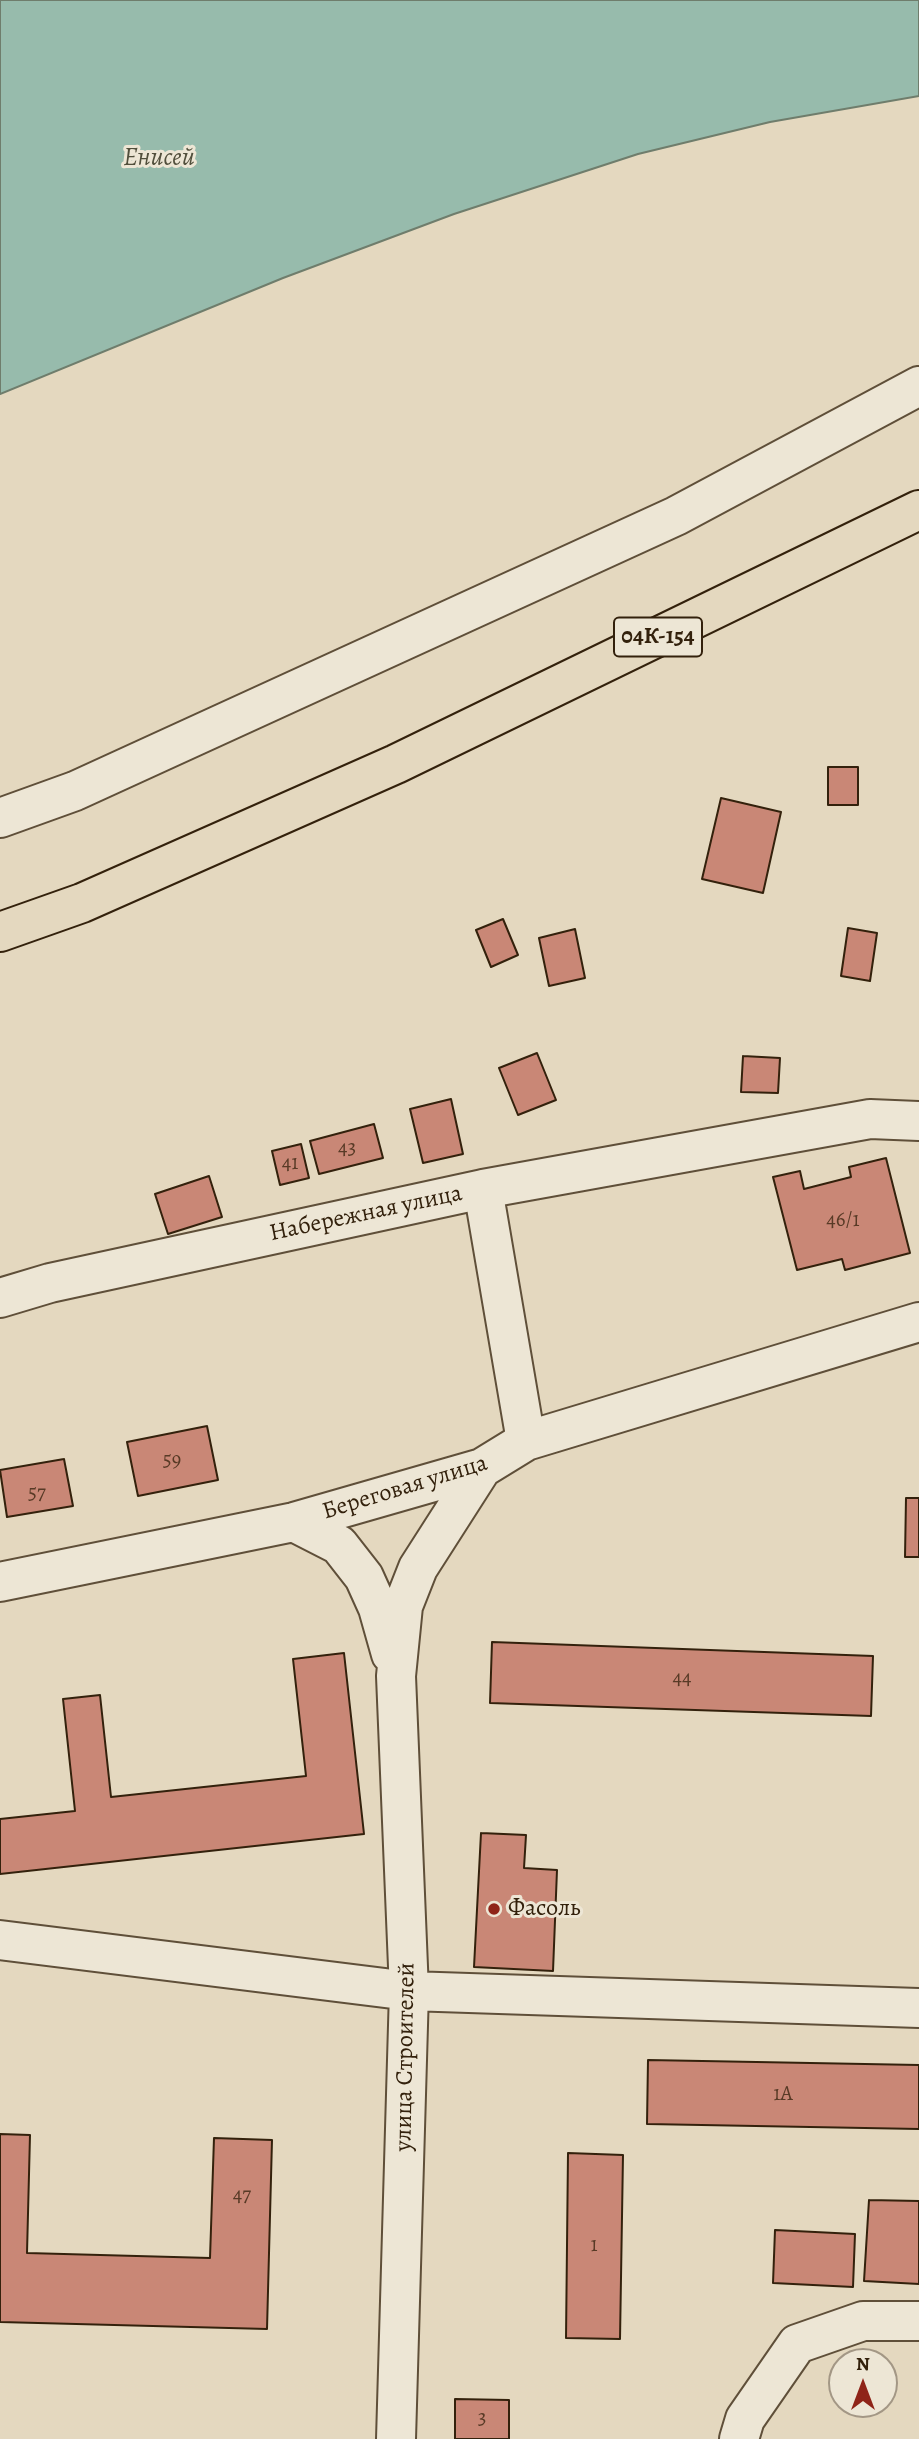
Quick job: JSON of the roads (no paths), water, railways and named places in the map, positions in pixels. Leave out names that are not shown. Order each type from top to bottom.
[{"type":"main road","name":"04К-154","points":[[0,932],[82,903],[396,764],[919,510]]},
{"type":"street","points":[[0,818],[88,785],[676,516],[919,386]]},
{"type":"street","points":[[483,1189],[870,1119],[919,1121]]},
{"type":"street","name":"Набережная улица","points":[[0,1298],[50,1283],[483,1189],[526,1441]]},
{"type":"street","name":"Береговая улица","points":[[0,1582],[294,1522],[482,1468],[526,1441],[919,1322]]},
{"type":"street","name":"улица Строителей","points":[[396,2439],[409,1991],[396,1675],[403,1606],[418,1568],[482,1468]]},
{"type":"street","name":"улица Строителей","points":[[294,1522],[339,1545],[364,1577],[377,1608],[396,1675]]},
{"type":"street","points":[[0,1940],[409,1991],[919,2008]]},
{"type":"street","points":[[738,2439],[745,2419],[797,2344],[863,2321],[919,2322]]},
{"type":"water","name":"Енисей","points":[[0,0],[919,0],[919,96],[770,122],[638,154],[454,214],[283,278],[0,394]]},
{"type":"place","name":"Фасоль","points":[[494,1909]]}]
